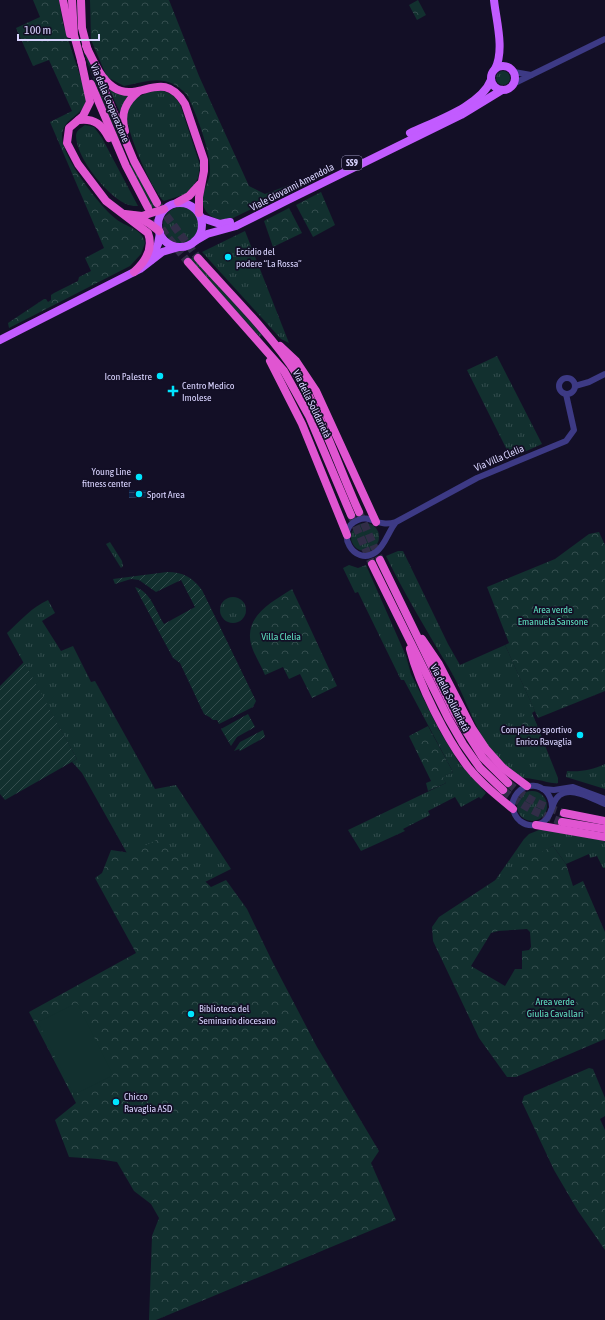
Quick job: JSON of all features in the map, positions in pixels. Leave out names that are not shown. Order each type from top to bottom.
[{"type":"highway","points":[[63,0],[70,34],[80,59],[90,102],[88,108],[79,120],[69,128],[67,143],[91,184],[106,201],[148,233],[150,240],[149,252],[134,272]]},
{"type":"highway","name":"Via della Cooperazione","points":[[72,0],[74,34],[80,59],[126,166],[148,208]]},
{"type":"highway","name":"Via della Cooperazione","points":[[81,0],[82,28],[86,46],[134,161],[157,203]]},
{"type":"highway","points":[[86,46],[98,69],[113,87],[126,92],[139,91],[151,86],[163,86],[180,96],[204,160],[204,171],[199,196],[201,215]]},
{"type":"highway","points":[[134,161],[123,118],[127,102],[139,91]]},
{"type":"highway","points":[[79,120],[91,120],[103,128],[126,166]]},
{"type":"highway","points":[[178,202],[189,196],[201,184]]},
{"type":"highway","points":[[135,216],[148,215],[164,209]]},
{"type":"highway","points":[[119,211],[135,216],[150,224],[159,232]]},
{"type":"highway","name":"Via della Solidarietà","points":[[188,262],[284,371],[309,416],[355,513],[312,404],[296,373],[257,325],[198,258]]},
{"type":"highway","points":[[257,325],[296,361],[316,391],[377,523]]},
{"type":"highway","points":[[247,330],[266,353],[282,382],[302,424],[346,535]]},
{"type":"highway","name":"Via della Solidarietà","points":[[502,790],[480,768],[463,744],[448,718],[407,635],[376,562],[402,606],[443,690],[469,738],[483,758],[508,783]]},
{"type":"highway","points":[[402,606],[439,664],[472,728],[486,749],[503,768],[527,786]]},
{"type":"highway","points":[[407,635],[419,677],[452,743],[468,768],[483,784],[513,809]]},
{"type":"highway","points":[[605,821],[563,817],[605,829]]},
{"type":"highway","points":[[536,825],[605,837]]},
{"type":"main road","name":"SS9","points":[[494,0],[499,41],[505,61],[512,69],[515,83]]},
{"type":"main road","name":"SS9","points":[[495,69],[498,59],[499,41]]},
{"type":"main road","points":[[495,69],[500,66],[512,69]]},
{"type":"main road","name":"Viale Giovanni Amendola","points":[[201,215],[220,224],[234,221],[461,108],[483,94],[495,69]]},
{"type":"main road","points":[[491,80],[496,88],[502,90]]},
{"type":"main road","name":"Viale Giovanni Amendola","points":[[195,241],[207,234],[236,226],[461,115],[502,90],[508,90],[515,83]]},
{"type":"main road","name":"SS9","points":[[178,202],[192,206],[201,215]]},
{"type":"main road","points":[[147,265],[155,253],[159,232],[158,219],[164,209],[170,204],[178,202]]},
{"type":"main road","points":[[195,241],[202,231],[201,215]]},
{"type":"main road","points":[[159,232],[165,241],[179,247]]},
{"type":"main road","name":"SS9","points":[[0,340],[147,265],[162,252],[190,245],[195,241]]},
{"type":"street","name":"Viale Giovanni Amendola","points":[[515,83],[605,39]]},
{"type":"street","points":[[512,69],[533,75]]},
{"type":"street","points":[[566,394],[571,393],[575,386],[589,382],[605,374]]},
{"type":"street","name":"Via Villa Clelia","points":[[396,522],[377,551],[372,554],[360,555],[355,553],[348,546],[346,535],[350,526],[358,520],[367,519],[383,525],[396,522],[477,478],[566,441],[574,430],[566,394],[560,389],[559,384],[566,378],[571,379],[575,386]]},
{"type":"street","points":[[377,523],[383,532],[383,542]]},
{"type":"street","points":[[605,798],[573,787],[554,790],[527,786],[515,795],[513,809],[521,822],[536,825],[549,817],[552,807],[560,794],[572,791],[605,804]]},
{"type":"street","points":[[543,789],[550,797],[552,807]]},
{"type":"green space","points":[[33,0],[59,0],[63,24],[87,97],[82,109],[66,124],[63,129],[63,145],[68,156],[74,168],[101,204],[120,222],[138,231],[144,238],[145,243],[141,254],[130,266],[9,328],[8,323],[44,299],[48,302],[51,300],[51,295],[78,281],[79,277],[91,271],[85,258],[104,248],[50,122],[72,111],[49,60],[33,66],[16,28],[40,17]]},
{"type":"green space","points":[[77,0],[79,0],[84,46],[121,138],[119,139],[90,71],[80,36],[77,18]]},
{"type":"green space","points":[[90,0],[169,0],[199,76],[249,186],[265,194],[313,176],[314,178],[229,220],[216,219],[209,215],[204,208],[202,200],[210,175],[210,163],[206,144],[195,112],[187,95],[179,88],[165,81],[157,80],[124,86],[107,77],[91,40]]},
{"type":"green space","points":[[418,0],[426,15],[417,20],[409,5]]},
{"type":"green space","points":[[500,71],[506,71],[510,75],[510,81],[506,85],[500,85],[496,81],[496,75]]},
{"type":"green space","points":[[109,89],[131,95],[121,114]]},
{"type":"green space","points":[[159,89],[173,95],[180,104],[200,165],[198,178],[189,193],[164,201],[146,172],[129,130],[127,118],[127,111],[132,102],[140,96]]},
{"type":"green space","points":[[85,125],[94,127],[102,138],[138,206],[129,205],[112,195],[87,166],[77,145],[76,136],[80,128]]},
{"type":"green space","points":[[133,164],[155,207],[152,208],[129,165]]},
{"type":"green space","points":[[321,192],[335,225],[313,237],[296,205]]},
{"type":"green space","points":[[181,207],[194,212],[199,225],[194,238],[181,243],[168,238],[163,225],[168,212]]},
{"type":"green space","points":[[289,208],[302,233],[273,247],[264,221]]},
{"type":"green space","points":[[245,231],[289,343],[281,339],[202,252]]},
{"type":"green space","points":[[195,257],[262,335],[260,337],[189,259]]},
{"type":"green space","points":[[497,356],[542,444],[511,458],[467,370]]},
{"type":"green space","points":[[365,523],[375,527],[379,537],[375,547],[365,551],[355,547],[351,537],[355,527]]},
{"type":"green space","name":"Area verde Emanuela Sansone","points":[[599,532],[605,545],[605,691],[538,718],[505,645],[509,643],[487,587],[555,559],[589,534]]},
{"type":"green space","points":[[110,542],[122,561],[123,566],[121,568],[106,544]]},
{"type":"green space","points":[[398,551],[403,551],[448,644],[460,665],[505,645],[535,711],[532,713],[558,778],[558,783],[550,783],[517,775],[493,754],[484,740],[449,668],[408,599],[386,556]]},
{"type":"green space","points":[[349,565],[358,568],[366,565],[406,656],[411,674],[439,730],[459,763],[486,793],[481,799],[479,797],[461,807],[455,797],[428,811],[430,815],[403,829],[405,831],[361,851],[348,830],[446,783],[442,777],[453,772],[404,680],[401,680],[358,592],[355,593],[343,568]]},
{"type":"green space","points":[[167,572],[187,576],[202,590],[256,701],[253,707],[219,724],[217,720],[213,720],[204,714],[180,663],[173,658],[135,587],[140,589],[149,597],[164,624],[195,607],[181,580],[156,592],[139,580],[131,579],[115,584],[113,579]]},
{"type":"green space","name":"Villa Clelia","points":[[292,589],[337,686],[312,698],[300,674],[289,679],[283,667],[265,675],[251,644],[250,634],[252,625],[261,611]]},
{"type":"green space","points":[[233,597],[242,601],[246,610],[242,619],[233,623],[224,619],[220,610],[224,601]]},
{"type":"green space","points":[[48,600],[55,613],[42,621],[61,651],[73,646],[91,682],[95,681],[155,789],[176,785],[231,869],[197,886],[128,855],[82,773],[72,762],[77,759],[7,633],[31,610]]},
{"type":"green space","points":[[24,662],[77,759],[5,800],[0,794],[0,686]]},
{"type":"green space","points":[[532,713],[543,740],[525,747],[514,720]]},
{"type":"green space","points":[[248,714],[255,727],[237,737],[231,746],[221,729]]},
{"type":"green space","points":[[428,726],[453,772],[443,777],[446,783],[428,791],[426,783],[431,781],[409,736]]},
{"type":"green space","points":[[263,730],[265,737],[240,751],[239,749],[234,751],[240,742]]},
{"type":"green space","points":[[605,764],[605,789],[566,777],[567,771],[586,770]]},
{"type":"green space","points":[[532,791],[543,795],[547,806],[543,817],[532,821],[521,817],[517,806],[521,795]]},
{"type":"green space","points":[[539,830],[605,841],[605,868],[603,868],[597,856],[590,858],[589,854],[566,864],[553,846],[494,882],[524,839],[529,834]]},
{"type":"green space","points":[[160,838],[211,887],[226,880],[247,909],[272,961],[317,1047],[379,1151],[371,1163],[396,1220],[156,1320],[149,1320],[152,1236],[159,1218],[151,1204],[134,1191],[117,1162],[69,1157],[55,1120],[76,1103],[29,1012],[136,953],[95,878],[102,873],[111,850],[131,853]]},
{"type":"green space","name":"Area verde Giulia Cavallari","points":[[553,846],[566,864],[573,886],[583,881],[605,932],[605,1039],[516,1077],[507,1077],[479,1038],[433,941],[432,927],[439,917],[523,862]],"holes":[[[527,929],[530,932],[531,947],[529,950],[522,951],[522,969],[515,969],[505,986],[471,966],[491,933],[498,931]]]},
{"type":"green space","points":[[77,1003],[113,1075],[74,1095],[38,1022]]},
{"type":"green space","points":[[589,1068],[593,1069],[605,1098],[605,1116],[600,1119],[605,1130],[605,1250],[578,1211],[554,1170],[522,1102],[524,1096]]},
{"type":"water","name":"Sport Area","points":[[129,490],[149,490],[149,497],[129,498]]},
{"type":"tunnel","points":[[159,206],[198,258]]},
{"type":"tunnel","points":[[148,209],[166,235],[188,262]]},
{"type":"tunnel","points":[[359,512],[380,560]]},
{"type":"tunnel","points":[[351,515],[372,564]]},
{"type":"tunnel","points":[[508,783],[534,801],[564,813]]},
{"type":"tunnel","points":[[503,790],[517,801],[531,809],[562,822]]},
{"type":"place","name":"Eccidio del podere “La Rossa”","points":[[228,257]]},
{"type":"place","name":"Icon Palestre","points":[[160,376]]},
{"type":"place","name":"Centro Medico Imolese","points":[[173,391]]},
{"type":"place","name":"Young Line fitness center","points":[[139,477]]},
{"type":"place","name":"Sport Area","points":[[139,494]]},
{"type":"place","name":"Complesso sportivo Enrico Ravaglia","points":[[580,735]]},
{"type":"place","name":"Biblioteca del Seminario diocesano","points":[[191,1014]]},
{"type":"place","name":"Chicco Ravaglia ASD","points":[[116,1102]]}]
